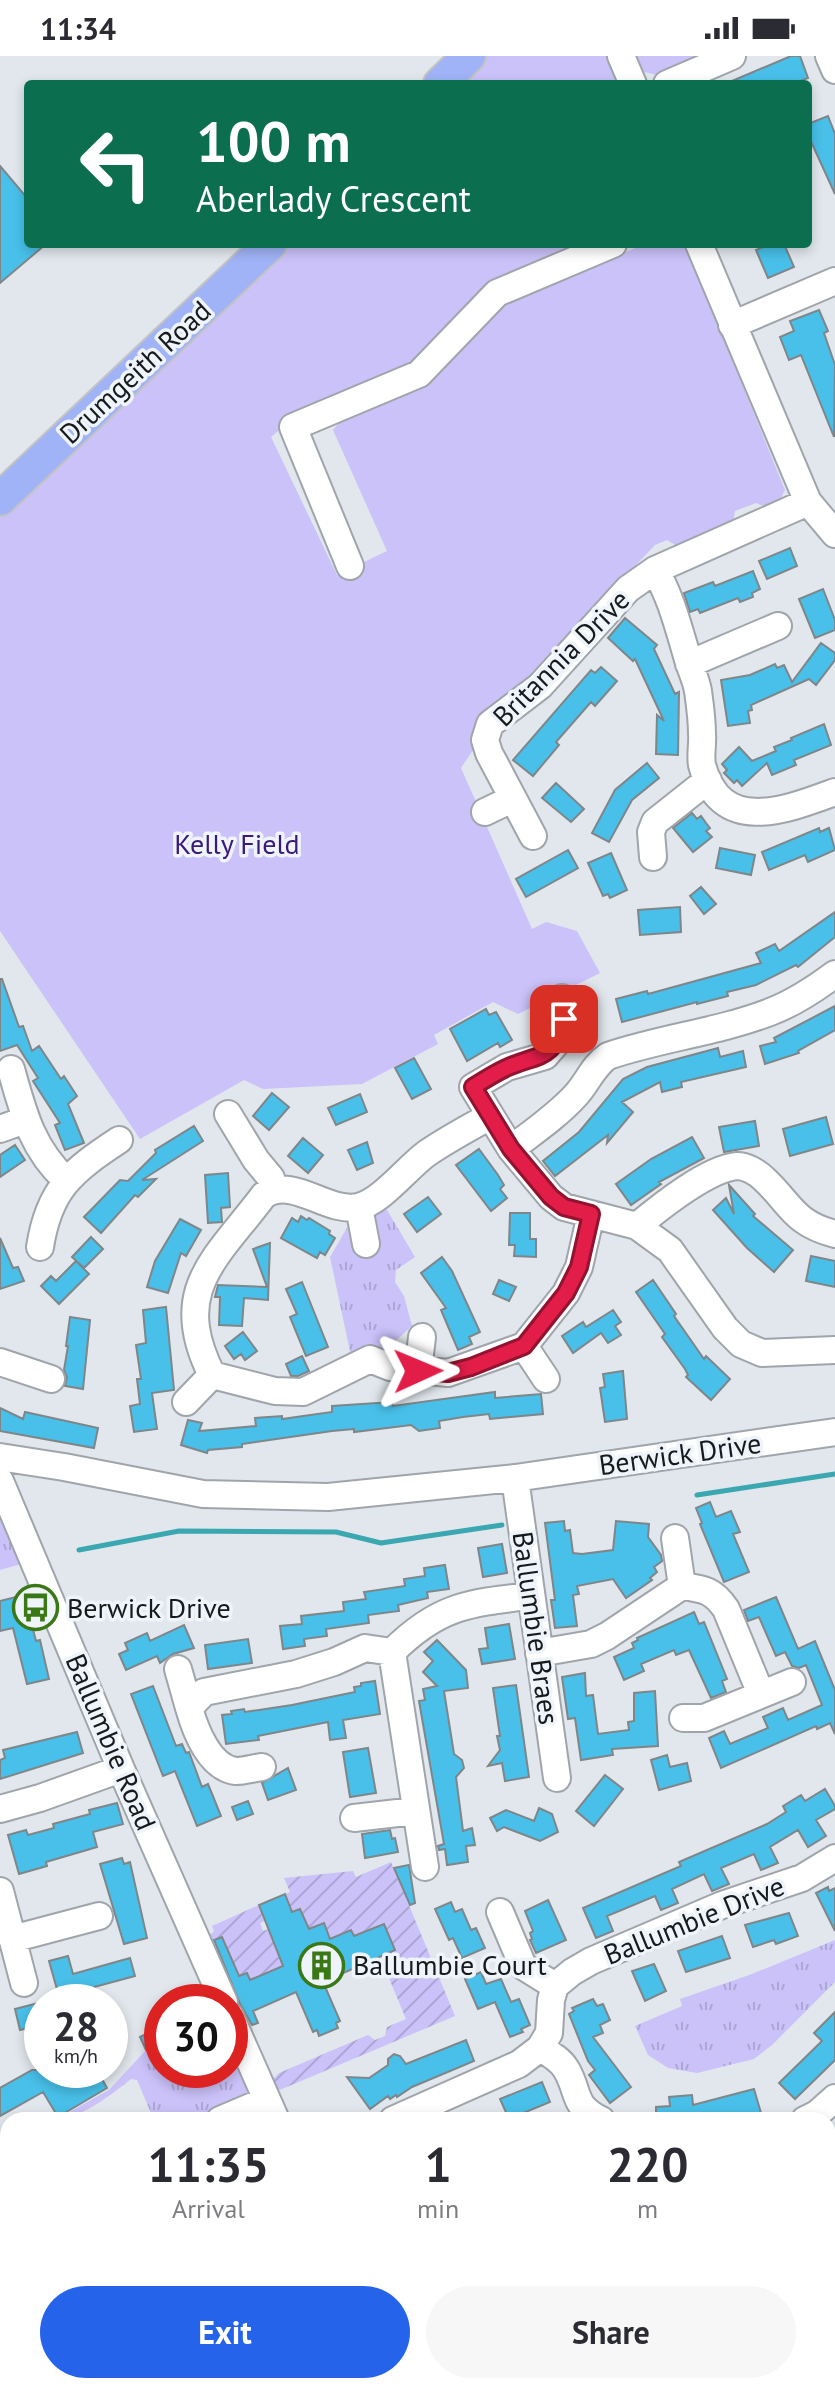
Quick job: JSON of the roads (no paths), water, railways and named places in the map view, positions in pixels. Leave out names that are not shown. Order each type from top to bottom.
[{"type":"main road","points":[[444,80],[469,56]]},
{"type":"main road","name":"Drumgeith Road","points":[[0,499],[266,248]]},
{"type":"street","points":[[621,56],[631,80]]},
{"type":"street","points":[[676,80],[732,56]]},
{"type":"street","points":[[829,56],[835,70]]},
{"type":"street","points":[[350,566],[293,427],[419,374],[497,293],[604,248]]},
{"type":"street","points":[[701,248],[808,502],[835,534]]},
{"type":"street","points":[[732,325],[835,281]]},
{"type":"street","name":"Britannia Drive","points":[[533,836],[489,753],[485,740],[490,724],[540,686],[628,589],[655,570],[808,502]]},
{"type":"street","points":[[655,570],[669,593],[698,688],[701,762],[708,780],[721,799],[739,810],[760,814],[803,804],[835,792]]},
{"type":"street","points":[[689,664],[778,626]]},
{"type":"street","points":[[653,857],[651,832],[655,822],[708,780]]},
{"type":"street","points":[[485,812],[512,799]]},
{"type":"street","points":[[511,1149],[563,1109],[580,1091],[598,1062],[608,1056],[771,1012],[835,974]]},
{"type":"street","points":[[562,998],[564,1019],[559,1040],[545,1056],[507,1067],[473,1087],[511,1149],[551,1197],[564,1207],[637,1226],[670,1250],[725,1328],[741,1344],[762,1353],[835,1350]]},
{"type":"street","points":[[11,1069],[25,1120],[36,1144],[49,1164],[66,1180]]},
{"type":"street","points":[[228,1114],[256,1160],[271,1178],[274,1188]]},
{"type":"street","points":[[212,1375],[194,1328],[194,1303],[202,1277],[264,1195],[274,1188],[286,1188],[346,1207],[359,1207],[373,1200],[426,1155],[490,1116]]},
{"type":"street","points":[[0,1129],[25,1120]]},
{"type":"street","points":[[40,1247],[44,1220],[66,1180],[119,1140]]},
{"type":"street","points":[[637,1226],[706,1178],[739,1166],[752,1170],[764,1179],[787,1207],[800,1217],[821,1230],[835,1234]]},
{"type":"street","points":[[359,1207],[366,1244]]},
{"type":"street","points":[[212,1375],[275,1391],[303,1392],[370,1359],[390,1367],[448,1373],[524,1346],[566,1293],[579,1267],[591,1214]]},
{"type":"street","points":[[418,1371],[422,1337]]},
{"type":"street","points":[[524,1346],[546,1379]]},
{"type":"street","points":[[0,1362],[51,1379]]},
{"type":"street","points":[[186,1402],[212,1375]]},
{"type":"street","name":"Berwick Drive","points":[[0,1466],[203,1494],[328,1497],[515,1478],[835,1432]]},
{"type":"street","name":"Ballumbie Road","points":[[0,1466],[121,1769],[216,1984]]},
{"type":"street","name":"Ballumbie Braes","points":[[515,1478],[557,1778]]},
{"type":"street","points":[[675,1538],[682,1586]]},
{"type":"street","points":[[539,1653],[599,1640],[682,1586],[702,1588],[718,1596],[726,1609],[761,1694]]},
{"type":"street","points":[[392,1652],[416,1629],[445,1613],[478,1602],[530,1596]]},
{"type":"street","points":[[189,1708],[204,1692],[296,1674],[365,1648],[392,1652]]},
{"type":"street","points":[[392,1652],[425,1867]]},
{"type":"street","points":[[178,1669],[197,1733],[216,1759],[234,1771],[262,1767]]},
{"type":"street","points":[[683,1718],[704,1718],[792,1682]]},
{"type":"street","points":[[0,1809],[121,1769]]},
{"type":"street","points":[[354,1818],[415,1811]]},
{"type":"street","name":"Ballumbie Drive","points":[[555,1986],[591,1961],[722,1905],[802,1878],[835,1858]]},
{"type":"street","points":[[0,1891],[24,1983]]},
{"type":"street","points":[[411,2112],[519,2064],[540,2048],[549,2033],[555,1986],[523,1966],[500,1912]]},
{"type":"street","points":[[12,1939],[99,1916]]},
{"type":"street","points":[[540,2048],[558,2059],[567,2070],[578,2101],[586,2112]]},
{"type":"street","points":[[248,2057],[271,2110]]},
{"type":"street","points":[[819,2112],[835,2098]]},
{"type":"waterway","points":[[697,1495],[835,1474]]},
{"type":"waterway","points":[[79,1550],[179,1531],[336,1532],[381,1543],[502,1525]]},
{"type":"place","name":"Berwick Drive","points":[[36,1608]]},
{"type":"place","name":"Ballumbie Court","points":[[322,1965]]},
{"type":"park label","name":"Kelly Field","points":[[237,844]]}]
